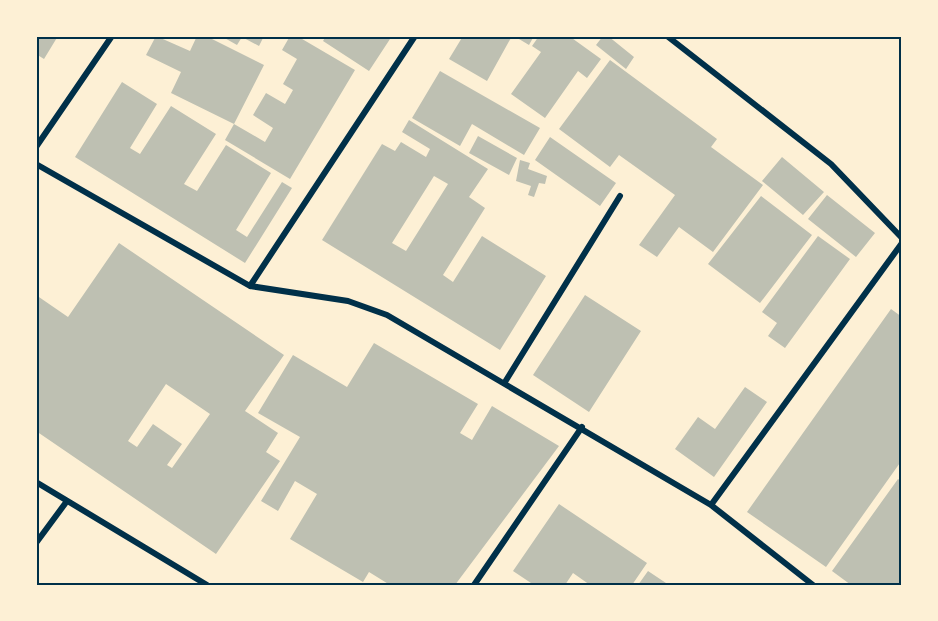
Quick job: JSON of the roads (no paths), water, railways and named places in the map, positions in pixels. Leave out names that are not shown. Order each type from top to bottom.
[{"type":"street","points":[[36,147],[112,36]]},
{"type":"street","points":[[250,286],[415,36]]},
{"type":"street","points":[[667,36],[831,164],[902,241],[711,505]]},
{"type":"street","points":[[36,164],[250,286],[348,301],[387,315],[582,427],[711,505],[813,585]]},
{"type":"street","points":[[505,382],[620,196]]},
{"type":"street","points":[[474,585],[582,427]]},
{"type":"street","points":[[36,482],[207,585]]},
{"type":"street","points":[[36,543],[67,501]]}]
